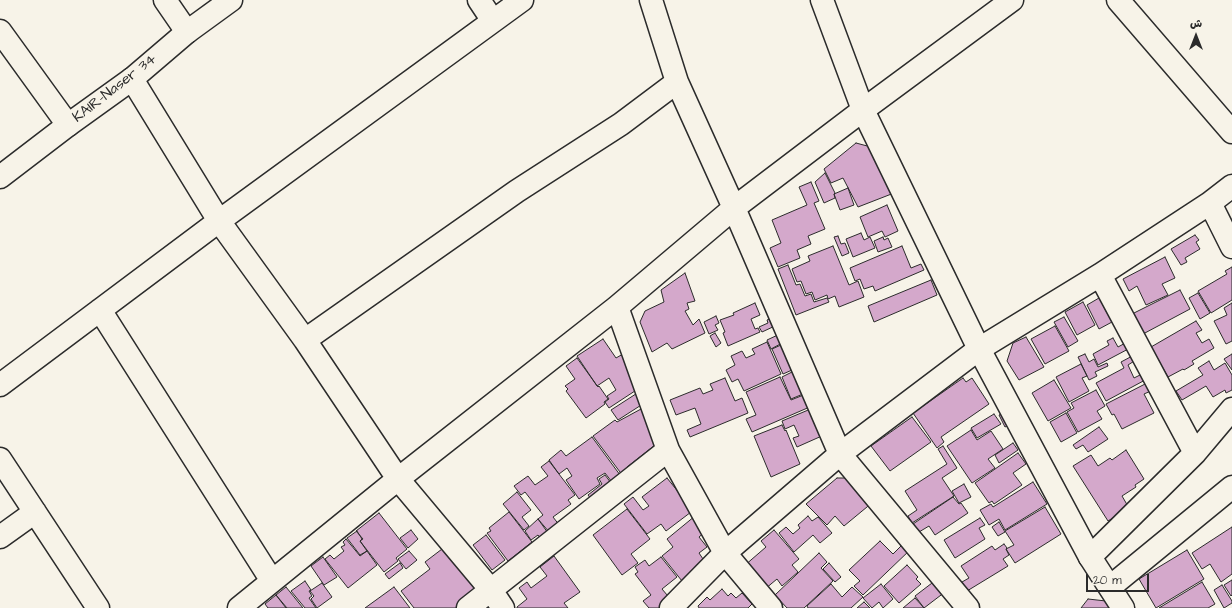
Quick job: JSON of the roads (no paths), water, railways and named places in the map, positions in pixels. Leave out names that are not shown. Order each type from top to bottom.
[{"type":"street","points":[[165,0],[187,32]]},
{"type":"street","name":"KAIR-Naser 34","points":[[0,177],[68,125],[132,79],[187,32],[231,0]]},
{"type":"street","points":[[479,0],[493,21]]},
{"type":"street","points":[[0,385],[219,221],[522,0]]},
{"type":"street","points":[[651,0],[677,82],[734,208],[840,454],[968,608]]},
{"type":"street","points":[[822,0],[863,110],[979,349],[1090,557],[1123,608]]},
{"type":"street","points":[[239,608],[398,479],[617,307],[734,208],[1012,0]]},
{"type":"street","points":[[1118,0],[1232,132]]},
{"type":"street","points":[[0,32],[68,125]]},
{"type":"street","points":[[132,79],[219,221],[305,340],[398,479],[491,590],[503,608]]},
{"type":"street","points":[[305,340],[518,191],[621,124],[677,82]]},
{"type":"street","points":[[671,608],[725,553],[840,454],[979,349],[1100,275],[1210,204],[1232,186]]},
{"type":"street","points":[[1210,204],[1232,247]]},
{"type":"street","points":[[1100,275],[1195,453]]},
{"type":"street","points":[[617,307],[668,450],[725,553],[771,608]]},
{"type":"street","points":[[100,310],[272,581]]},
{"type":"street","points":[[1090,557],[1195,453],[1232,409]]},
{"type":"street","points":[[468,608],[668,450]]},
{"type":"street","points":[[0,459],[98,608]]},
{"type":"street","points":[[1110,587],[1230,494]]},
{"type":"street","points":[[0,537],[35,512]]}]
